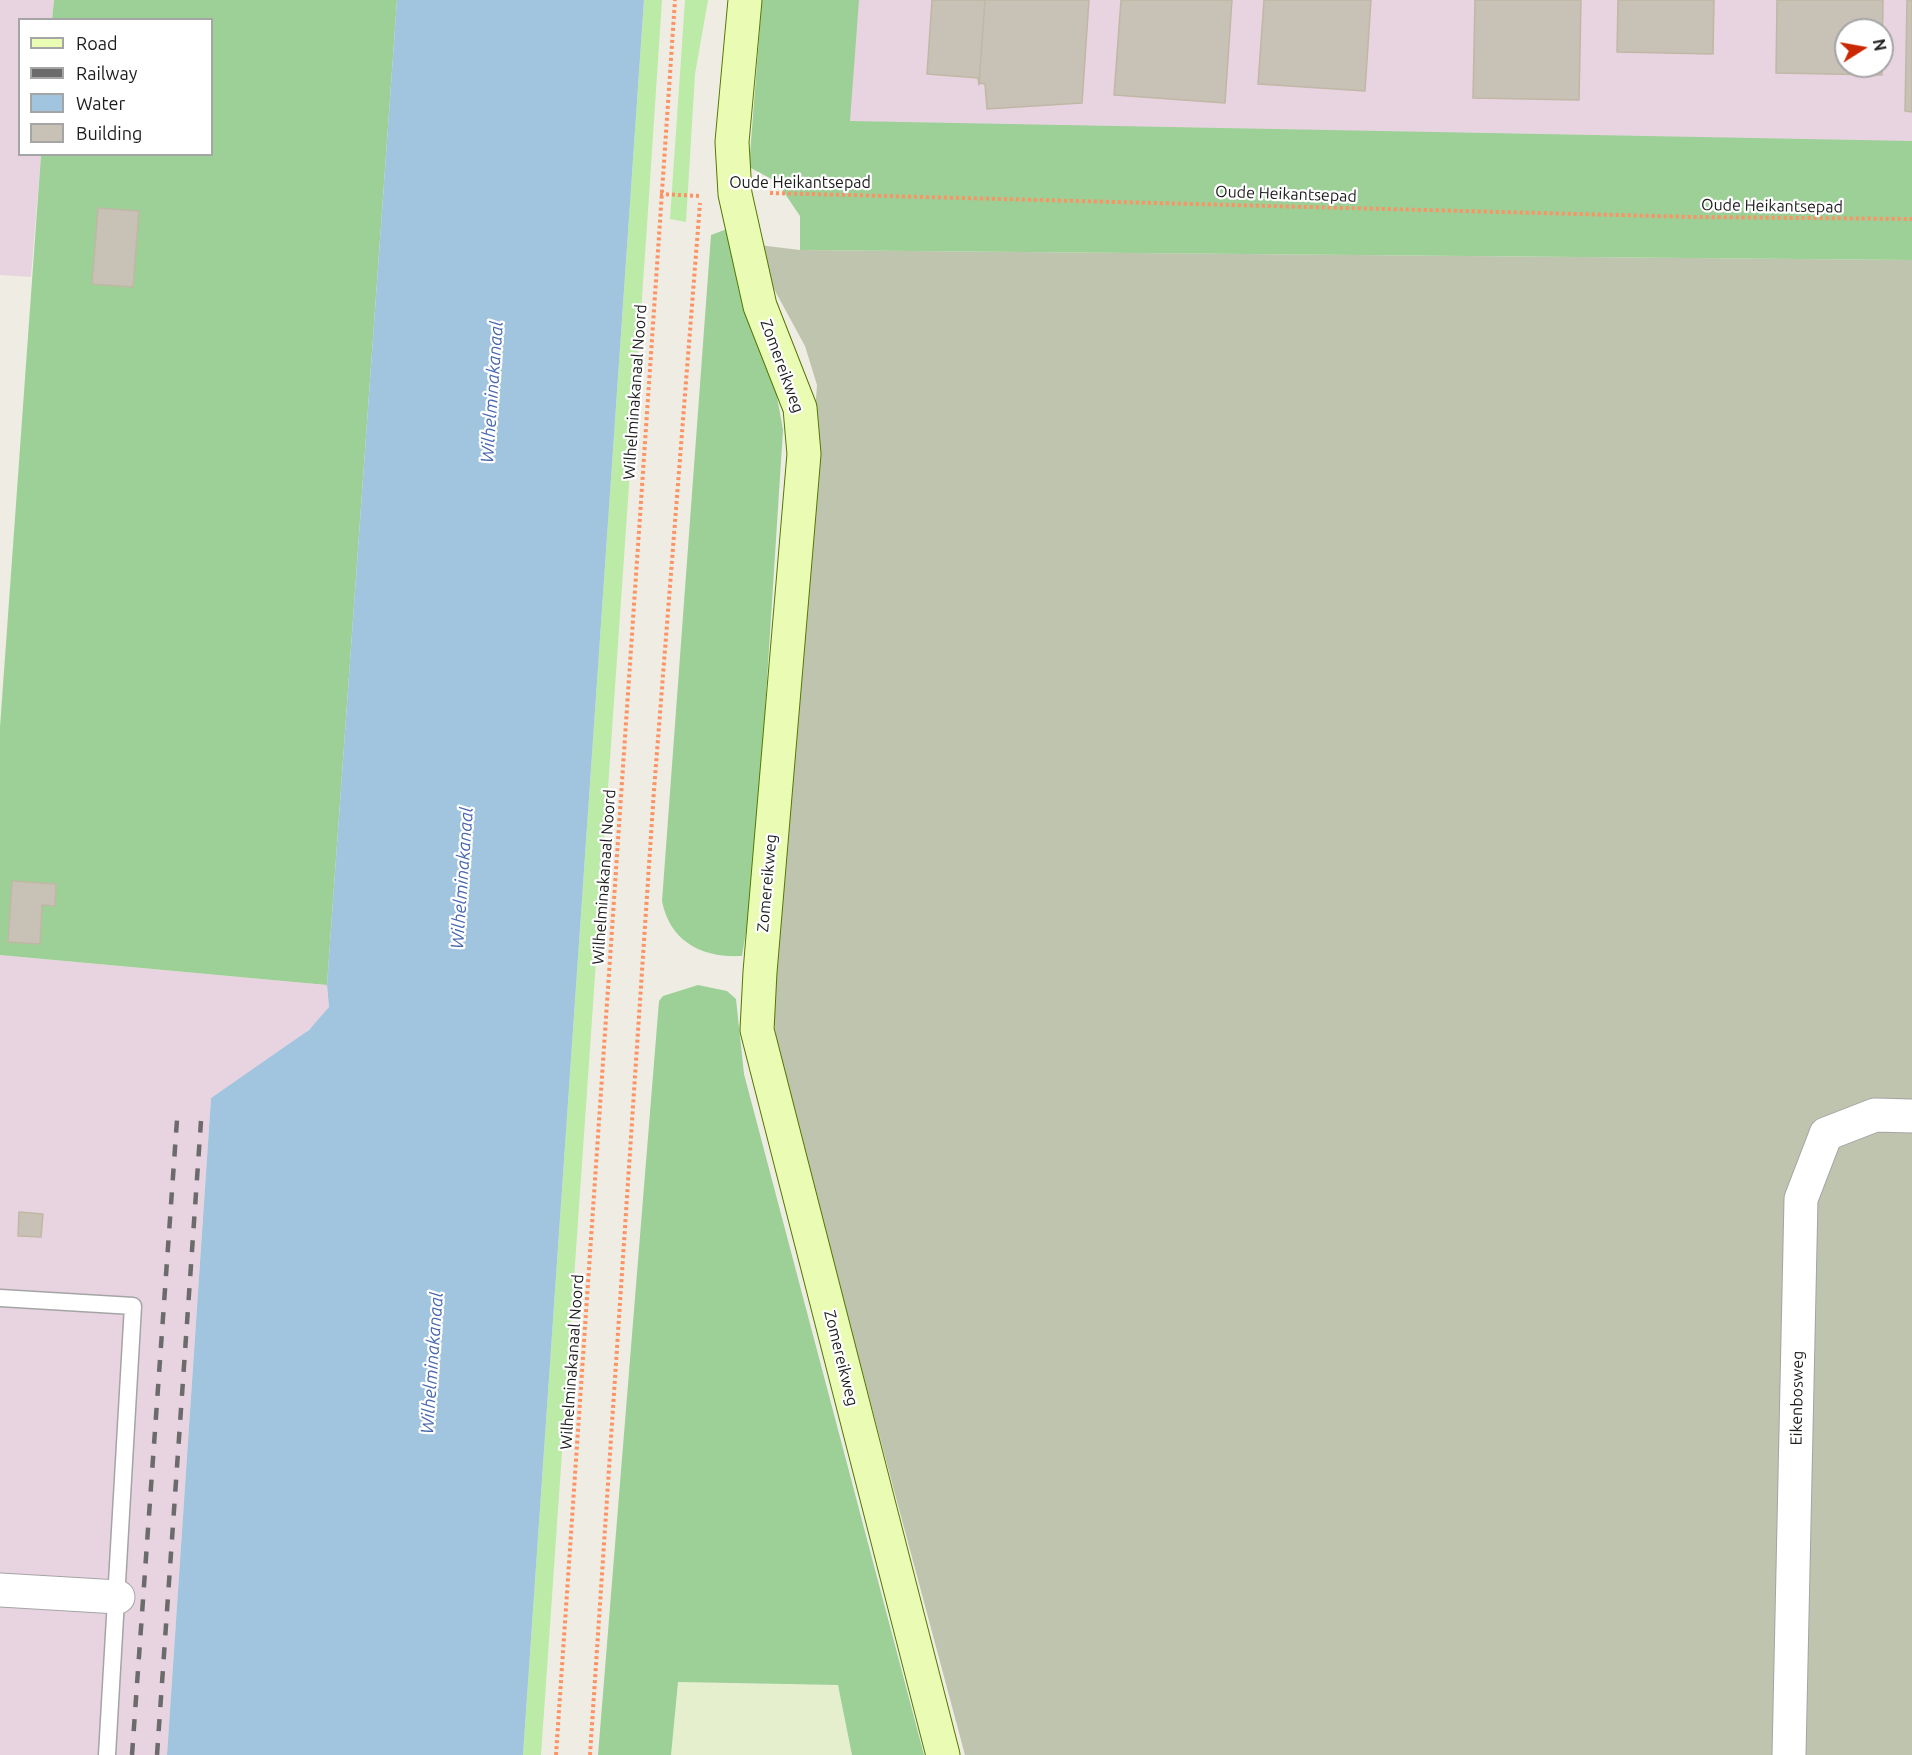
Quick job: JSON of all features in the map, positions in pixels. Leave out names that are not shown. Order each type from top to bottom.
[{"type":"street","name":"Zomereikweg","points":[[745,0],[732,142],[735,194],[760,306],[800,408],[804,454],[759,972],[757,1030],[943,1755]]},
{"type":"street","name":"Eikenbosweg","points":[[1789,1755],[1801,1199],[1826,1134],[1875,1115],[1912,1116]]},
{"type":"street","points":[[0,1590],[118,1597]]},
{"type":"lane","points":[[0,1298],[134,1306],[107,1755]]},
{"type":"path","name":"Wilhelminakanaal Noord","points":[[556,1755],[660,194],[675,0]]},
{"type":"path","name":"Oude Heikantsepad","points":[[660,194],[700,196],[776,192],[1694,217],[1912,219]]},
{"type":"path","points":[[590,1755],[654,790],[700,196]]},
{"type":"shaded area","points":[[0,0],[54,0],[52,18],[18,18],[18,156],[41,156],[31,277],[0,275]]},
{"type":"shaded area","points":[[833,0],[1912,0],[1912,177],[827,160]]},
{"type":"shaded area","points":[[759,245],[800,250],[1912,260],[1912,1755],[965,1755],[780,1065],[774,1023],[774,977],[817,385],[805,346],[762,267]]},
{"type":"shaded area","points":[[0,955],[327,985],[329,1007],[319,1021],[295,1041],[211,1098],[167,1755],[0,1755]]},
{"type":"shaded area","points":[[677,1682],[839,1685],[852,1755],[671,1755]]},
{"type":"green space","points":[[54,0],[397,0],[327,985],[0,955],[0,727],[41,156],[213,156],[213,18],[52,18]]},
{"type":"green space","points":[[644,0],[662,0],[648,211],[541,1755],[523,1755]]},
{"type":"green space","points":[[685,0],[708,0],[695,74],[686,222],[670,219]]},
{"type":"green space","points":[[762,0],[859,0],[850,121],[1912,141],[1912,260],[800,250],[800,216],[777,182],[749,167]]},
{"type":"green space","points":[[727,229],[739,291],[774,380],[783,430],[754,883],[742,956],[714,954],[690,945],[672,927],[662,901],[711,235]]},
{"type":"green space","points":[[698,985],[727,991],[736,999],[744,1074],[924,1755],[852,1755],[838,1685],[678,1682],[671,1755],[598,1755],[659,1001],[663,996]]},
{"type":"water","name":"Wilhelminakanaal","points":[[397,0],[644,0],[523,1755],[167,1755],[211,1098],[309,1030],[329,1007],[327,985]]},
{"type":"building","points":[[932,0],[985,0],[979,85],[978,78],[927,74]]},
{"type":"building","points":[[985,0],[1089,0],[1082,103],[987,109],[985,84],[979,83]]},
{"type":"building","points":[[1121,0],[1232,0],[1225,103],[1114,95]]},
{"type":"building","points":[[1264,0],[1371,0],[1365,91],[1258,84]]},
{"type":"building","points":[[1475,0],[1581,0],[1579,100],[1473,98]]},
{"type":"building","points":[[1618,0],[1714,0],[1713,54],[1617,52]]},
{"type":"building","points":[[1777,0],[1883,0],[1883,18],[1834,18],[1834,74],[1776,73]]},
{"type":"building","points":[[1907,0],[1912,0],[1912,112],[1905,111]]},
{"type":"building","points":[[98,208],[139,211],[133,287],[92,284]]},
{"type":"building","points":[[12,881],[56,884],[55,906],[42,905],[40,944],[8,942]]},
{"type":"building","points":[[19,1212],[43,1214],[41,1237],[18,1236]]},
{"type":"railway","points":[[132,1755],[177,1120]]},
{"type":"railway","points":[[157,1755],[201,1121]]}]
